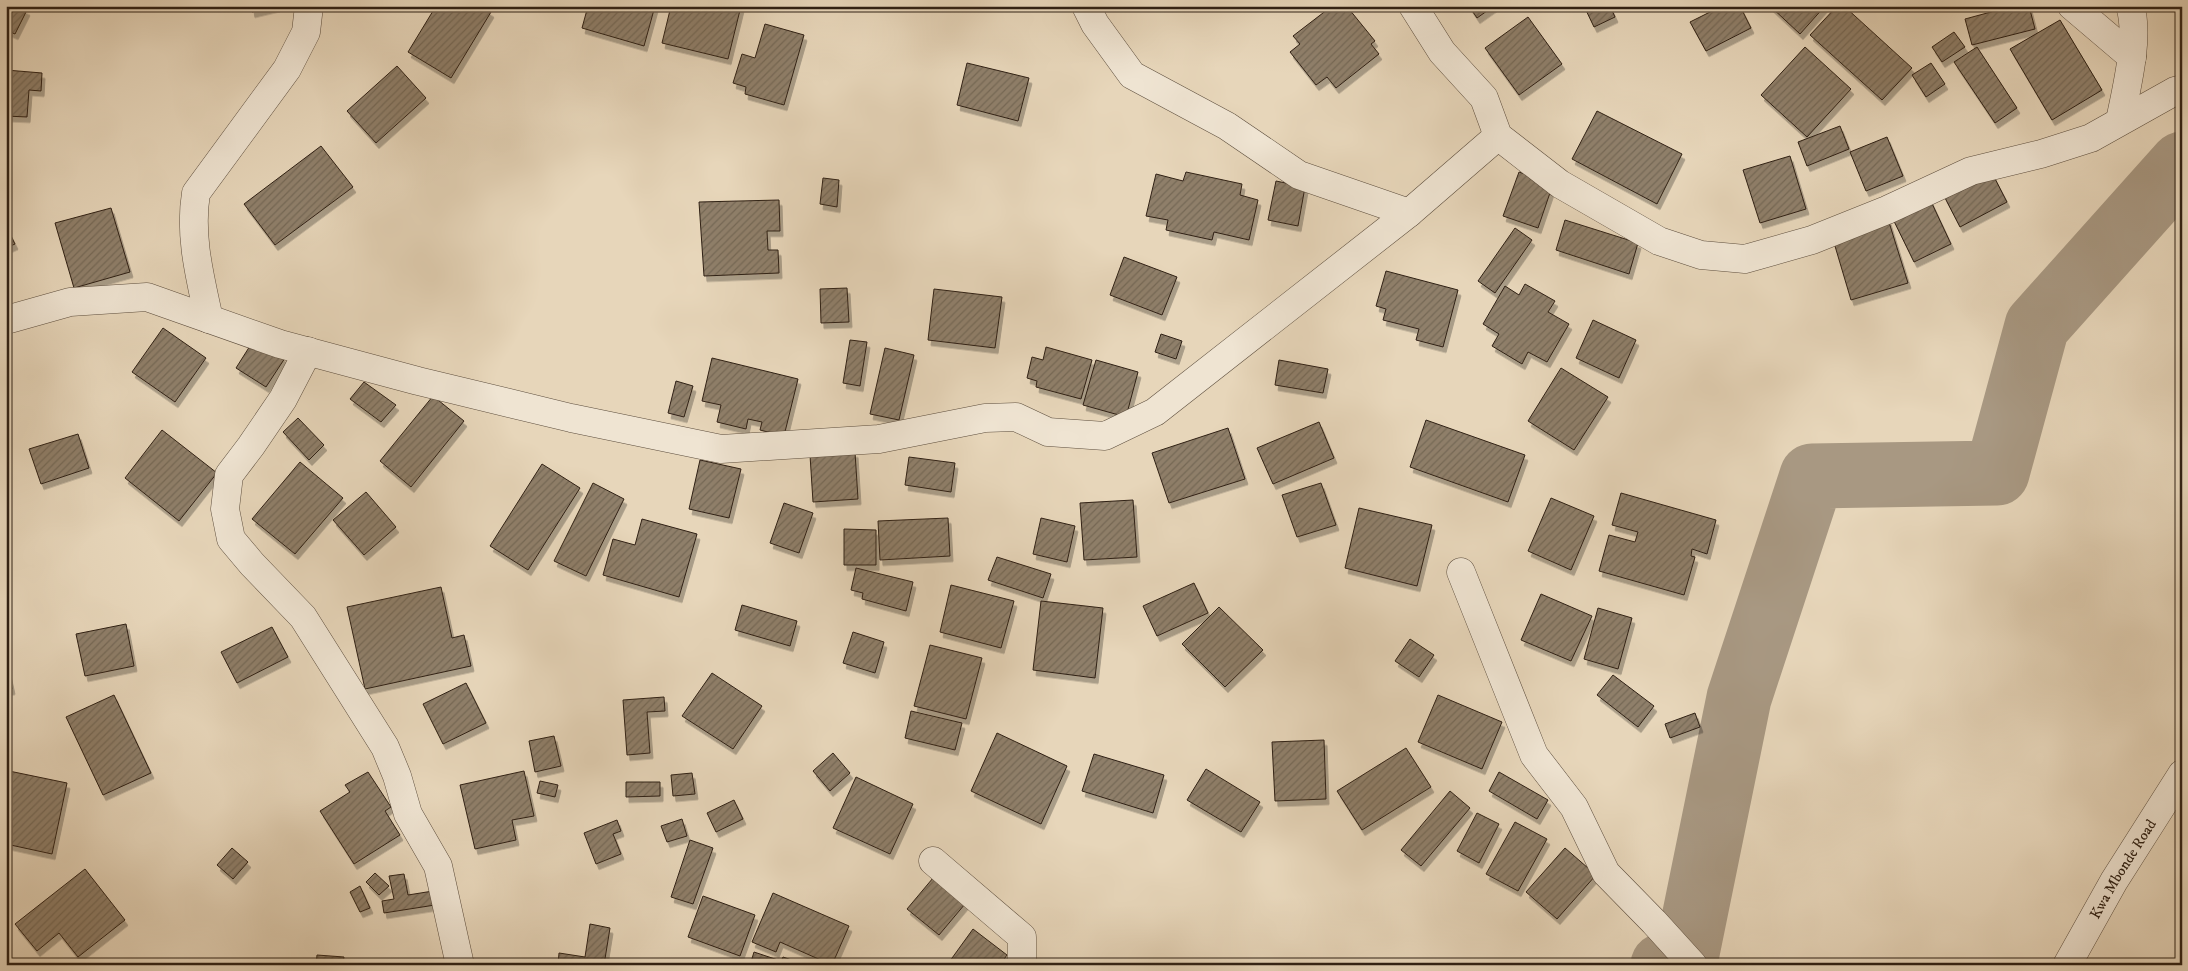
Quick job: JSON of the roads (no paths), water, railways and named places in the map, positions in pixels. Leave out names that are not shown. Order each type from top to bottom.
[{"type":"street","points":[[209,318],[195,253],[192,214],[196,193],[221,162],[287,69],[306,32],[309,6]]},
{"type":"street","points":[[1086,6],[1095,24],[1132,75],[1228,126],[1299,175],[1409,213]]},
{"type":"street","points":[[1413,6],[1442,52],[1484,98],[1498,136],[1560,184],[1659,241],[1701,255],[1745,259],[1812,240],[1887,210],[1971,171],[2041,154],[2091,138],[2175,90],[2182,89]]},
{"type":"street","points":[[2072,6],[2132,57]]},
{"type":"street","points":[[2120,121],[2132,57],[2133,15],[2130,6]]},
{"type":"street","points":[[6,320],[70,302],[147,297],[280,344],[562,416],[720,450],[879,439],[985,418],[1016,417],[1048,432],[1105,436],[1155,412],[1409,213],[1498,136]]},
{"type":"street","points":[[308,351],[283,399],[229,474],[225,509],[231,539],[252,564],[303,617],[385,747],[397,776],[408,814],[438,866],[460,965]]},
{"type":"street","points":[[1461,572],[1534,756],[1574,807],[1606,873],[1693,965]]},
{"type":"street","name":"Kwa Mbonde Road","points":[[2067,965],[2114,880],[2182,774]]},
{"type":"street","points":[[933,861],[1022,937],[1022,965]]},
{"type":"waterway","points":[[1663,965],[1686,958],[1739,698],[1812,476],[1997,473],[2037,326],[2182,164]]}]
